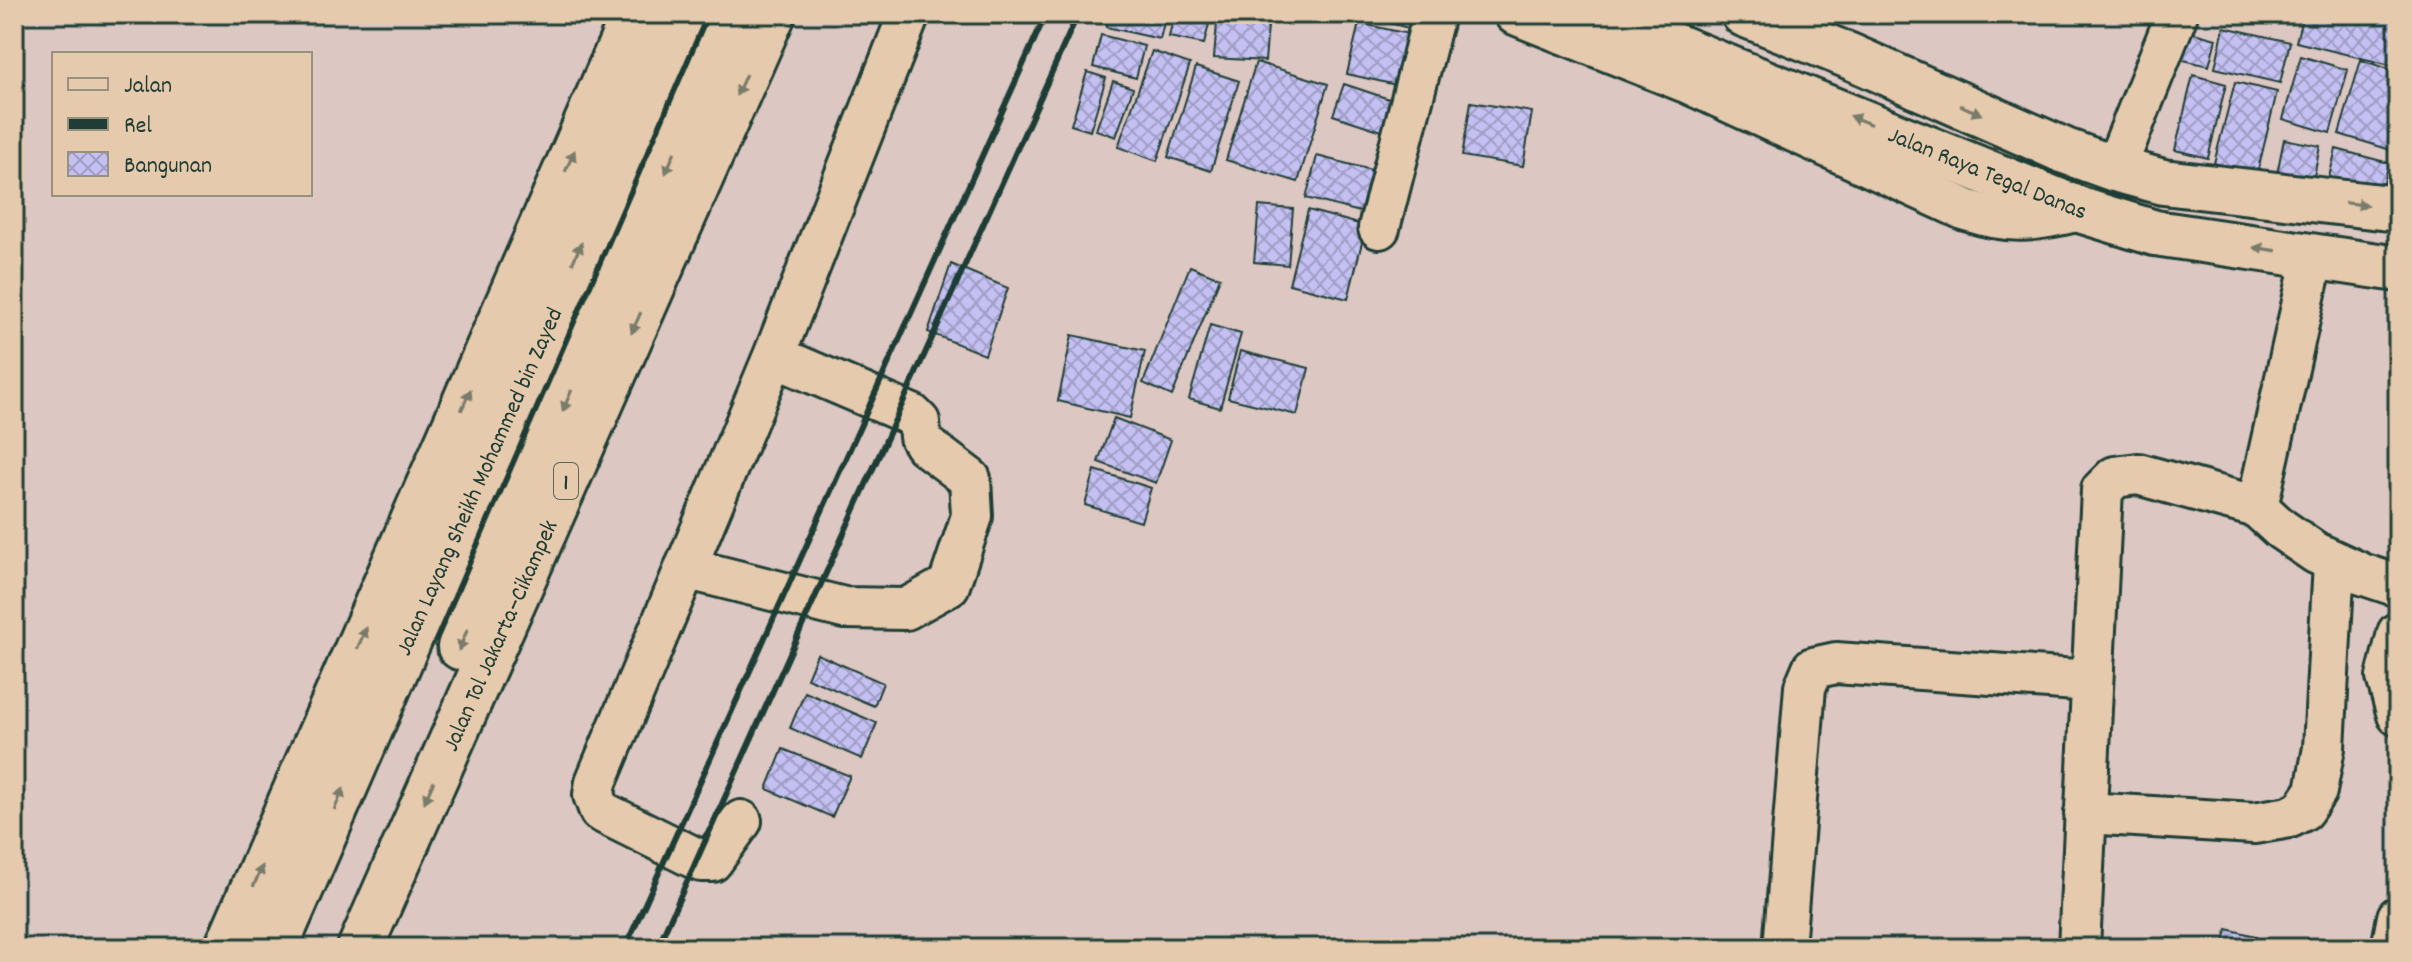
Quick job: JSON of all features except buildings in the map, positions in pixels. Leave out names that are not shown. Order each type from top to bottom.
[{"type":"main road","points":[[227,948],[634,14]]},
{"type":"main road","name":"Jalan Layang Sheikh Mohammed bin Zayed","points":[[275,948],[681,14]]},
{"type":"main road","name":"Jalan Layang Sheikh Mohammed bin Zayed","points":[[329,948],[735,14]]},
{"type":"main road","name":"Jalan Tol Jakarta–Cikampek","points":[[360,948],[773,14]]},
{"type":"main road","name":"Jalan Raya Tegal Danas","points":[[1595,14],[2080,210],[2155,233],[2398,269]]},
{"type":"main road","name":"Jalan Raya Tegal Danas","points":[[1744,14],[1847,55],[2065,151],[2115,169],[2163,182],[2398,209]]},
{"type":"street","points":[[741,821],[712,861],[701,861],[600,811],[594,795],[596,782],[774,356],[909,14]]},
{"type":"street","points":[[1379,228],[1434,14]]},
{"type":"street","points":[[1515,14],[1691,84],[1966,210],[1994,219],[2035,221],[2080,210]]},
{"type":"street","points":[[2115,169],[2177,14]]},
{"type":"street","points":[[2257,507],[2313,257]]},
{"type":"street","points":[[685,568],[844,608],[906,609],[949,585],[972,516],[970,479],[925,445],[920,437],[919,422],[912,415],[774,356]]},
{"type":"street","points":[[2079,948],[2102,490],[2115,477],[2138,474],[2257,507],[2281,529],[2334,562],[2398,586]]},
{"type":"street","points":[[2085,813],[2254,823],[2290,817],[2303,810],[2316,791],[2324,748],[2334,562]]},
{"type":"street","points":[[2398,633],[2387,677],[2398,715]]},
{"type":"street","points":[[1784,948],[1805,687],[1813,668],[1836,663],[2091,681]]},
{"type":"street","points":[[2392,948],[2398,917]]},
{"type":"railway","points":[[625,948],[1046,14]]},
{"type":"railway","points":[[657,948],[1078,14]]}]
